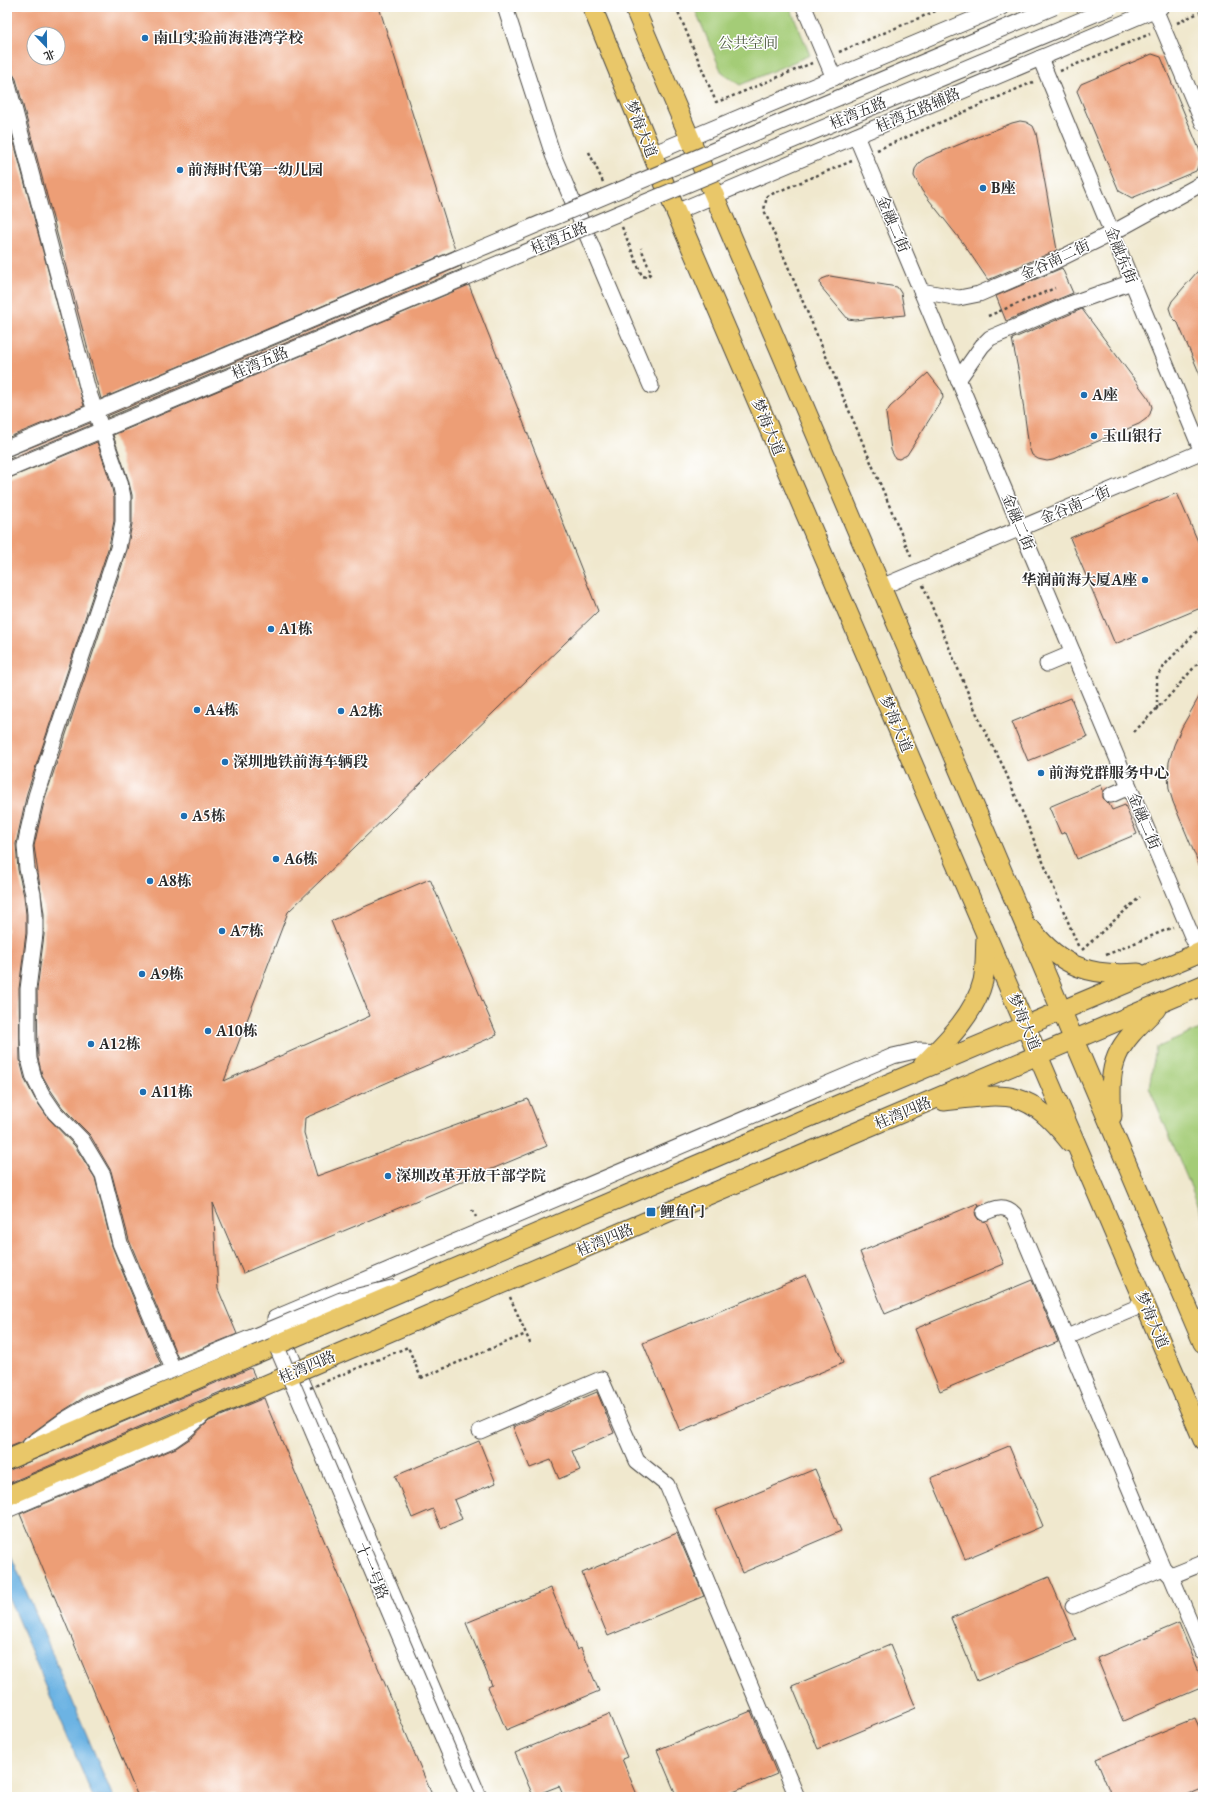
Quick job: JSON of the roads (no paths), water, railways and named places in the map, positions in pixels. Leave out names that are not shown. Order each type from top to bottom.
[{"type":"main road","name":"梦海大道","points":[[592,7],[676,212],[1084,1159],[1203,1440]]},
{"type":"main road","points":[[634,7],[1203,1344]]},
{"type":"main road","points":[[1021,917],[1050,950],[1074,966],[1101,974],[1154,971]]},
{"type":"main road","points":[[916,1072],[937,1051],[964,1018],[979,993],[985,966],[986,932]]},
{"type":"main road","points":[[10,1458],[244,1350],[430,1279],[959,1053],[1201,952]]},
{"type":"main road","name":"桂湾四路","points":[[10,1502],[212,1408],[288,1375],[1038,1054],[1203,985]]},
{"type":"main road","points":[[1113,1132],[1110,1088],[1111,1074],[1116,1056],[1128,1038],[1165,1000]]},
{"type":"main road","points":[[925,1103],[985,1096],[1004,1096],[1022,1100],[1040,1110],[1056,1124],[1084,1159]]},
{"type":"street","points":[[505,7],[552,155],[651,386]]},
{"type":"street","points":[[804,7],[834,78]]},
{"type":"street","points":[[652,154],[1002,7]]},
{"type":"street","name":"桂湾五路","points":[[7,448],[1054,7]]},
{"type":"street","name":"桂湾五路","points":[[7,470],[1112,7]]},
{"type":"street","points":[[1158,8],[1203,123]]},
{"type":"street","name":"桂湾五路辅路","points":[[676,212],[1158,8]]},
{"type":"street","name":"金融东街","points":[[1040,58],[1203,452]]},
{"type":"street","points":[[7,81],[88,390],[124,497],[123,522],[118,548],[36,796],[25,846],[27,869],[33,894],[35,914],[27,1014],[29,1059],[34,1078],[42,1094],[55,1113],[82,1140],[103,1175],[114,1225],[120,1243],[174,1369]]},
{"type":"street","name":"金融二街","points":[[856,136],[1186,922],[1201,952]]},
{"type":"street","name":"金谷南二街","points":[[921,291],[959,298],[972,296],[1051,263],[1112,233],[1203,183]]},
{"type":"street","points":[[958,380],[982,346],[990,338],[1070,304],[1132,282]]},
{"type":"street","name":"金谷南一街","points":[[881,587],[1203,452]]},
{"type":"street","points":[[1047,664],[1073,653]]},
{"type":"street","points":[[1111,795],[1129,787]]},
{"type":"street","points":[[479,1797],[275,1318],[876,1063],[907,1052],[919,1050],[959,1053]]},
{"type":"street","points":[[984,1213],[1003,1207],[1007,1208],[1014,1214],[1167,1572],[1203,1652]]},
{"type":"street","points":[[1066,1337],[1145,1304]]},
{"type":"street","name":"十一号路","points":[[273,1338],[468,1797]]},
{"type":"street","points":[[10,1458],[87,1406],[174,1369],[244,1350]]},
{"type":"street","points":[[480,1431],[601,1379],[637,1461],[667,1485],[797,1797]]},
{"type":"street","points":[[1074,1606],[1167,1572],[1203,1563]]},
{"type":"water","points":[[7,1546],[113,1797],[93,1797],[7,1594]]},
{"type":"place","name":"南山实验前海港湾学校","points":[[145,38]]},
{"type":"place","name":"前海时代第一幼儿园","points":[[180,170]]},
{"type":"place","name":"B座","points":[[983,188]]},
{"type":"place","name":"A座","points":[[1084,395]]},
{"type":"place","name":"玉山银行","points":[[1094,436]]},
{"type":"place","name":"华润前海大厦A座","points":[[1145,580]]},
{"type":"place","name":"A1栋","points":[[271,629]]},
{"type":"place","name":"A4栋","points":[[197,710]]},
{"type":"place","name":"A2栋","points":[[341,711]]},
{"type":"place","name":"深圳地铁前海车辆段","points":[[225,762]]},
{"type":"place","name":"前海党群服务中心","points":[[1041,773]]},
{"type":"place","name":"A5栋","points":[[184,816]]},
{"type":"place","name":"A6栋","points":[[276,859]]},
{"type":"place","name":"A8栋","points":[[150,881]]},
{"type":"place","name":"A7栋","points":[[222,931]]},
{"type":"place","name":"A9栋","points":[[142,974]]},
{"type":"place","name":"A10栋","points":[[208,1031]]},
{"type":"place","name":"A12栋","points":[[91,1044]]},
{"type":"place","name":"A11栋","points":[[143,1092]]},
{"type":"place","name":"深圳改革开放干部学院","points":[[388,1176]]},
{"type":"place","name":"鲤鱼门","points":[[651,1212]]},
{"type":"park label","name":"公共空间","points":[[748,43]]}]
